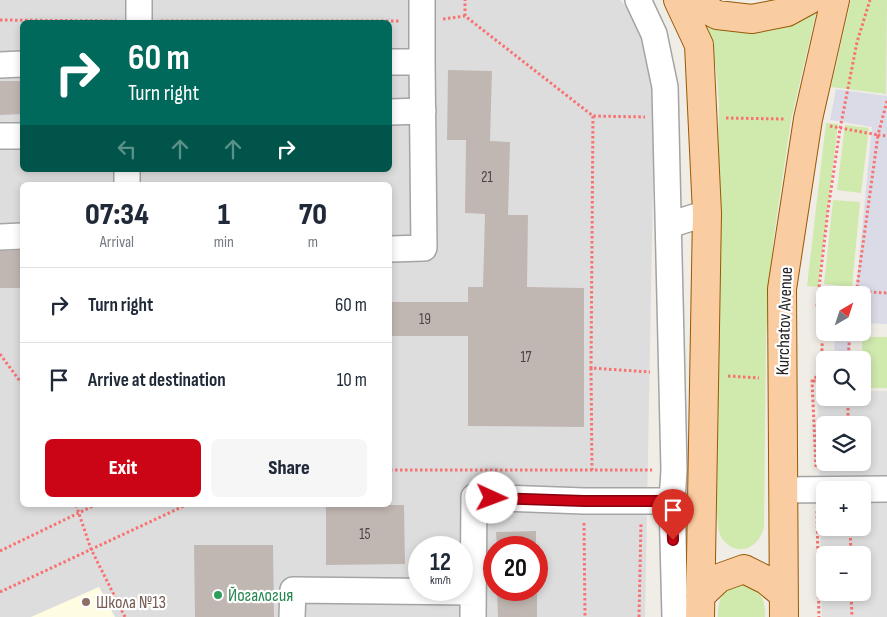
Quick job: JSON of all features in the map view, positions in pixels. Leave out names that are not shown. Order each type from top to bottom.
[{"type":"main road","points":[[678,0],[699,45],[706,213],[700,607]]},
{"type":"main road","points":[[690,0],[718,15],[752,19],[787,12],[809,0]]},
{"type":"main road","name":"Kurchatov Avenue","points":[[783,606],[782,289],[808,120],[835,0]]},
{"type":"main road","points":[[700,607],[719,578],[744,569],[766,580],[783,606]]},
{"type":"street","points":[[638,0],[654,34],[665,87],[674,470],[672,501],[675,617]]},
{"type":"street","points":[[392,249],[424,248],[422,11]]},
{"type":"street","points":[[392,62],[422,62]]},
{"type":"street","points":[[0,65],[20,64]]},
{"type":"street","points":[[392,112],[423,111]]},
{"type":"street","points":[[0,136],[20,136]]},
{"type":"street","points":[[669,225],[706,213]]},
{"type":"street","points":[[0,236],[20,236]]},
{"type":"street","points":[[782,490],[887,489]]},
{"type":"street","points":[[473,592],[474,497],[584,501],[672,501]]},
{"type":"street","points":[[292,617],[293,590],[408,591]]},
{"type":"street","points":[[472,617],[473,601]]},
{"type":"path","points":[[464,16],[465,0]]},
{"type":"path","points":[[820,286],[840,129],[857,42],[870,0]]},
{"type":"path","points":[[0,20],[139,14],[422,11],[464,16],[593,116],[666,117]]},
{"type":"path","points":[[887,102],[878,135],[887,136]]},
{"type":"path","points":[[871,292],[887,293]]},
{"type":"path","points":[[812,381],[821,372],[822,341]]},
{"type":"path","points":[[0,354],[20,381]]},
{"type":"path","points":[[591,368],[592,470]]},
{"type":"path","points":[[392,470],[674,470]]},
{"type":"path","points":[[584,470],[585,617]]},
{"type":"path","points":[[639,617],[641,501]]},
{"type":"path","points":[[77,507],[91,549],[125,617]]},
{"type":"path","points":[[0,551],[91,507]]},
{"type":"path","points":[[0,592],[182,507]]},
{"type":"path","points":[[851,601],[852,617]]},
{"type":"shaded area","points":[[0,0],[620,0],[633,15],[655,76],[645,617],[0,617]]},
{"type":"shaded area","points":[[836,89],[887,96],[887,324],[871,323],[871,286],[856,286],[872,127],[830,120]]},
{"type":"shaded area","points":[[835,341],[850,341],[850,351],[834,351]]},
{"type":"shaded area","points":[[871,391],[887,391],[887,617],[822,617],[822,601],[871,601],[871,546],[821,546],[821,536],[871,536],[871,481],[820,481],[819,471],[871,471],[871,416],[818,416],[818,406],[871,406]]},
{"type":"shaded area","name":"Школа №13","points":[[99,587],[115,617],[31,617]]},
{"type":"green space","points":[[851,0],[887,0],[886,94],[831,87]]},
{"type":"green space","points":[[817,9],[791,120],[773,242],[766,336],[764,527],[754,544],[743,549],[737,549],[731,547],[721,537],[717,516],[715,338],[719,104],[716,68],[706,25],[732,31],[754,30]]},
{"type":"green space","points":[[826,123],[838,124],[818,286],[807,286]]},
{"type":"green space","points":[[845,125],[869,128],[861,193],[837,190]]},
{"type":"green space","points":[[833,200],[860,202],[852,286],[824,284]]},
{"type":"green space","points":[[871,337],[887,337],[887,388],[871,388],[871,351],[862,351],[862,341],[871,341]]},
{"type":"green space","points":[[741,584],[753,588],[763,599],[765,617],[718,617],[722,595],[729,588]]},
{"type":"building","points":[[448,70],[492,71],[490,141],[510,142],[508,215],[528,215],[527,287],[584,288],[584,427],[468,426],[468,336],[392,336],[392,302],[468,302],[468,287],[483,287],[485,214],[465,213],[466,140],[447,140]]},
{"type":"building","points":[[0,81],[20,81],[20,114],[0,115]]},
{"type":"building","points":[[20,250],[20,288],[0,288],[0,251]]},
{"type":"building","points":[[392,505],[404,505],[405,564],[326,565],[326,507],[392,507]]},
{"type":"building","points":[[536,531],[536,536],[496,536],[496,532]]},
{"type":"building","points":[[194,545],[273,545],[274,617],[195,617]]},
{"type":"building","points":[[497,601],[537,601],[537,617],[498,617]]},
{"type":"place","name":"Йогалогия","points":[[218,595]]},
{"type":"place","name":"Школа №13","points":[[86,602]]},
{"type":"route","points":[[492,498],[672,501],[673,540]]}]
